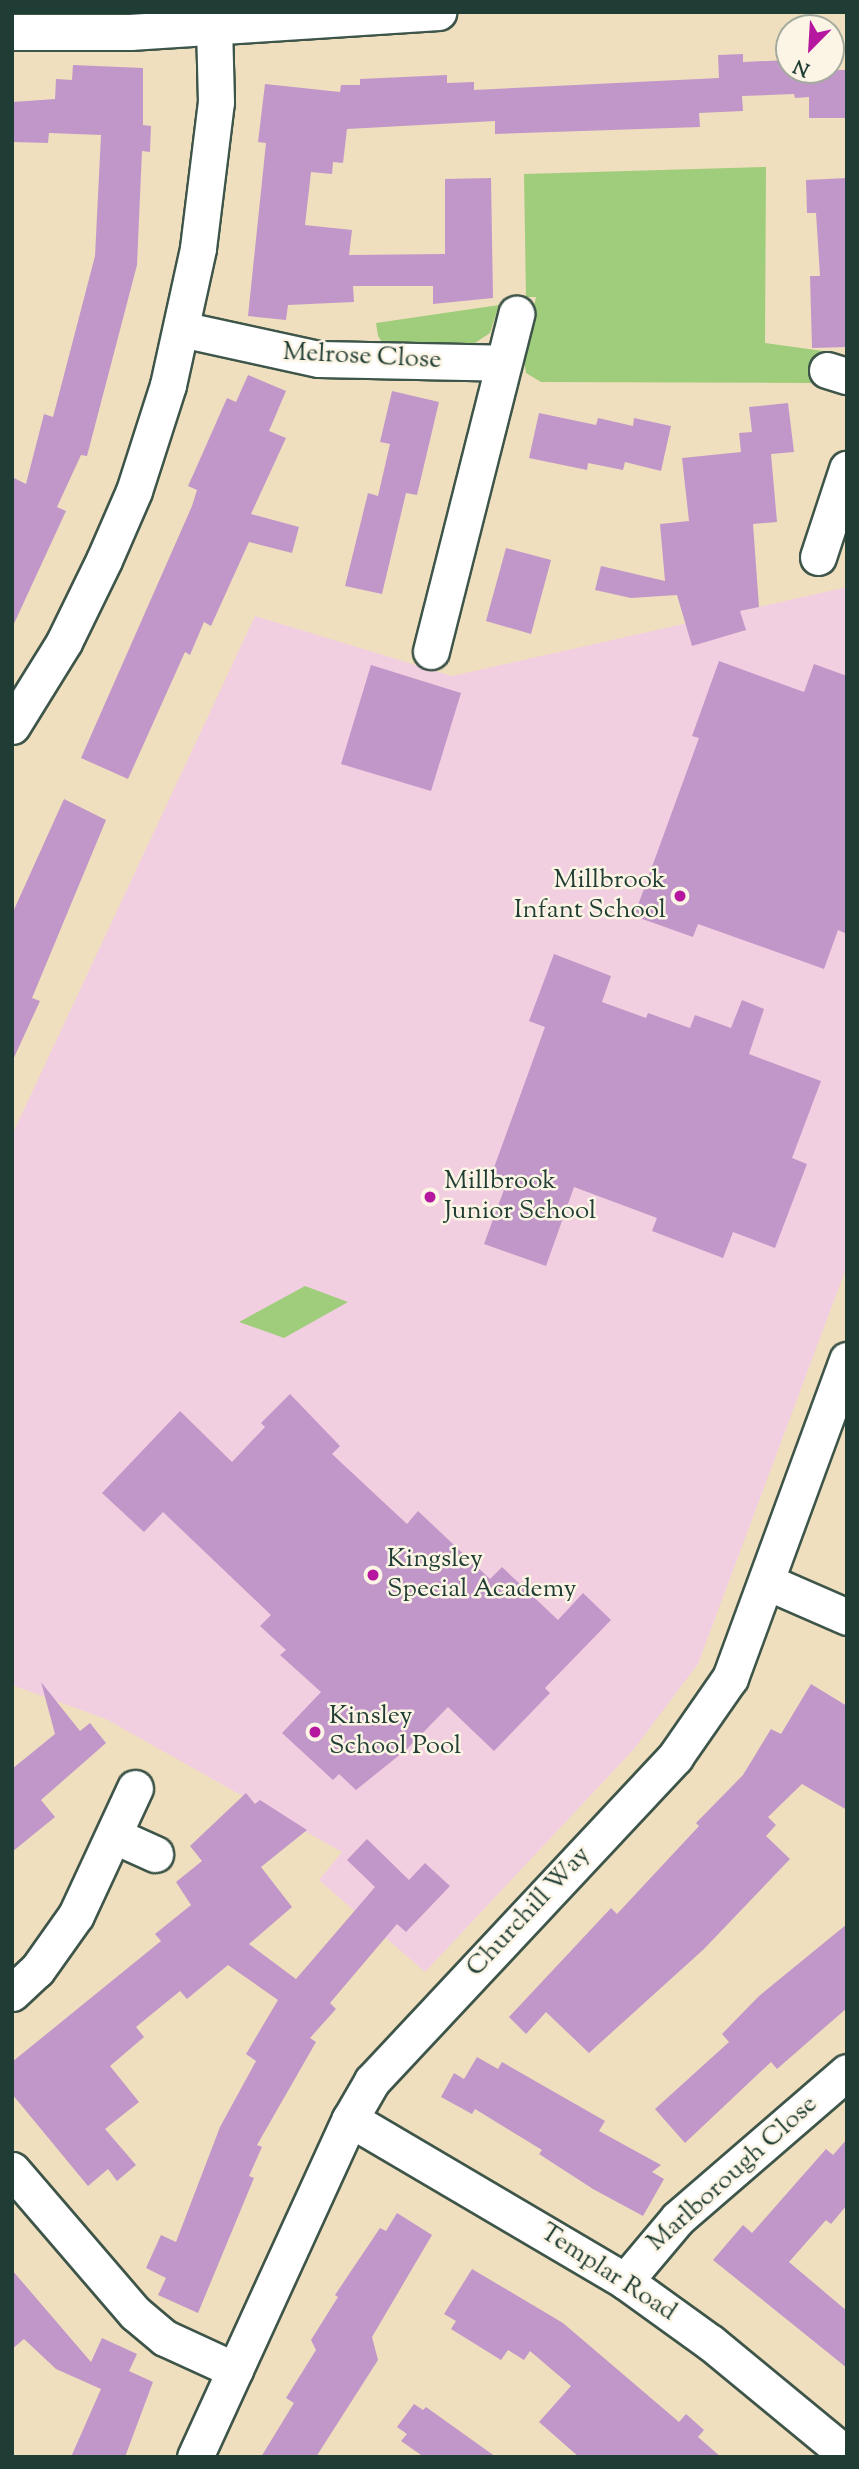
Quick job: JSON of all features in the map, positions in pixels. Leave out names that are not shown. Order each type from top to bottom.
[{"type":"street","points":[[15,26],[130,32],[438,12]]},
{"type":"street","points":[[12,726],[64,642],[134,491],[181,329],[198,248],[216,102],[214,25]]},
{"type":"street","points":[[431,651],[516,314]]},
{"type":"street","name":"Melrose Close","points":[[181,329],[319,359],[503,363]]},
{"type":"street","points":[[818,557],[847,469]]},
{"type":"street","name":"Churchill Way","points":[[195,2457],[350,2119],[372,2081],[401,2045],[675,1757],[730,1678],[847,1360]]},
{"type":"street","points":[[767,1582],[847,1617]]},
{"type":"street","points":[[12,1993],[37,1970],[76,1915],[116,1836],[135,1788]]},
{"type":"street","points":[[116,1836],[155,1853]]},
{"type":"street","name":"Marlborough Close","points":[[625,2281],[678,2218],[847,2072]]},
{"type":"street","name":"Templar Road","points":[[350,2119],[625,2281],[711,2343],[847,2455]]},
{"type":"street","points":[[12,2170],[135,2314],[165,2338],[235,2370]]},
{"type":"shaded area","points":[[847,587],[847,1266],[698,1664],[634,1749],[425,1972],[319,1880],[342,1852],[106,1719],[12,1685],[12,1135],[255,616],[452,676]]},
{"type":"green space","points":[[766,167],[765,343],[823,351],[815,383],[541,382],[526,373],[523,355],[536,297],[526,297],[524,174]]},
{"type":"green space","points":[[499,305],[490,333],[472,345],[383,344],[378,336],[376,323]]},
{"type":"green space","points":[[305,1286],[348,1302],[284,1338],[239,1322]]},
{"type":"building","points":[[743,54],[743,62],[775,61],[775,84],[845,84],[847,70],[847,118],[809,118],[809,97],[795,98],[794,94],[742,96],[743,111],[699,113],[700,127],[495,134],[495,121],[347,129],[343,163],[333,162],[332,174],[311,172],[305,225],[352,230],[349,255],[445,254],[445,179],[491,178],[493,298],[433,304],[433,286],[353,286],[354,302],[288,305],[286,320],[248,316],[266,143],[258,142],[265,84],[340,92],[341,85],[360,85],[360,79],[447,75],[447,83],[474,82],[474,90],[719,78],[718,55]]},
{"type":"building","points":[[73,65],[143,68],[143,125],[151,126],[150,152],[142,151],[137,265],[87,456],[81,455],[57,507],[66,511],[12,628],[12,477],[26,484],[44,414],[53,417],[95,256],[101,135],[49,133],[48,143],[12,142],[12,102],[55,99],[56,79],[72,80]]},
{"type":"building","points":[[847,178],[847,347],[812,348],[810,276],[820,276],[816,213],[807,213],[806,180]]},
{"type":"building","points":[[248,375],[286,391],[269,431],[286,438],[251,514],[299,527],[292,553],[249,542],[211,626],[204,622],[190,655],[185,652],[128,779],[81,758],[192,506],[197,490],[188,486],[227,398],[236,402]]},
{"type":"building","points":[[392,391],[439,402],[417,495],[406,493],[382,594],[345,586],[368,493],[378,496],[390,444],[380,442]]},
{"type":"building","points":[[788,403],[794,452],[771,454],[777,522],[753,524],[759,607],[740,611],[746,630],[692,646],[677,595],[631,598],[595,590],[601,566],[665,581],[660,524],[689,521],[682,458],[741,452],[739,433],[752,432],[749,407]]},
{"type":"building","points":[[539,413],[596,425],[598,418],[633,426],[634,418],[671,426],[661,471],[625,462],[623,470],[588,463],[587,470],[529,458]]},
{"type":"building","points":[[506,548],[551,560],[531,634],[486,621]]},
{"type":"building","points":[[719,661],[804,692],[814,664],[847,676],[847,934],[838,930],[824,969],[698,924],[693,937],[634,916],[699,738],[692,736]]},
{"type":"building","points":[[371,665],[461,693],[431,791],[341,764]]},
{"type":"building","points":[[64,799],[106,820],[32,998],[40,1001],[12,1062],[12,914]]},
{"type":"building","points":[[554,954],[611,976],[602,1002],[646,1018],[648,1013],[690,1028],[695,1015],[731,1028],[742,1000],[764,1009],[749,1054],[821,1081],[792,1158],[807,1164],[775,1248],[733,1232],[723,1258],[652,1231],[657,1218],[574,1187],[546,1266],[484,1244],[508,1179],[492,1173],[545,1027],[529,1021]]},
{"type":"building","points":[[290,1394],[340,1446],[332,1454],[407,1524],[418,1511],[490,1579],[502,1567],[558,1620],[583,1593],[611,1620],[545,1688],[550,1693],[494,1751],[448,1707],[407,1749],[356,1790],[339,1774],[333,1780],[282,1733],[321,1692],[280,1655],[286,1650],[260,1626],[271,1615],[163,1512],[144,1532],[102,1493],[180,1411],[232,1462],[265,1427],[261,1423]]},
{"type":"building","points":[[41,1682],[80,1731],[90,1723],[106,1743],[41,1800],[55,1817],[12,1852],[12,1769],[55,1734]]},
{"type":"building","points":[[811,1684],[847,1706],[847,1810],[802,1784],[768,1817],[776,1825],[766,1836],[790,1859],[704,1949],[589,2053],[546,2012],[526,2034],[509,2017],[611,1908],[617,1914],[699,1826],[696,1823],[743,1775],[771,1729],[781,1734]]},
{"type":"building","points":[[246,1793],[255,1804],[260,1800],[307,1830],[261,1867],[292,1907],[249,1944],[296,1979],[375,1887],[347,1860],[367,1839],[409,1880],[425,1863],[450,1886],[406,1932],[397,1924],[330,2003],[336,2009],[310,2038],[316,2042],[257,2145],[262,2147],[249,2176],[254,2178],[198,2313],[158,2295],[166,2278],[146,2268],[161,2235],[176,2242],[220,2127],[256,2061],[246,2054],[278,2000],[228,1965],[187,1999],[180,1991],[136,2027],[144,2037],[110,2066],[139,2102],[105,2129],[136,2165],[117,2181],[108,2169],[88,2186],[12,2094],[12,2062],[161,1941],[155,1934],[191,1905],[176,1882],[202,1861],[190,1846]]},
{"type":"building","points":[[847,1924],[847,2008],[777,2069],[771,2062],[685,2143],[655,2109],[729,2042],[722,2034],[759,1996]]},
{"type":"building","points":[[477,2057],[498,2069],[502,2062],[605,2121],[599,2131],[661,2165],[652,2172],[664,2179],[643,2216],[593,2189],[539,2154],[542,2150],[475,2109],[472,2114],[441,2097],[454,2073],[464,2079]]},
{"type":"building","points":[[847,2139],[847,2205],[831,2224],[826,2220],[789,2262],[847,2311],[847,2368],[713,2260],[743,2225],[752,2233],[826,2149],[833,2155]]},
{"type":"building","points":[[397,2213],[432,2235],[372,2337],[378,2360],[316,2457],[261,2457],[294,2403],[286,2398],[316,2350],[311,2340],[338,2297],[335,2295],[380,2228],[386,2231]]},
{"type":"building","points":[[472,2269],[563,2323],[679,2422],[686,2414],[704,2430],[698,2437],[721,2457],[579,2457],[539,2422],[571,2386],[530,2351],[524,2360],[508,2350],[501,2360],[451,2329],[456,2321],[444,2314]]},
{"type":"building","points":[[12,2270],[91,2362],[102,2338],[137,2354],[129,2371],[153,2382],[125,2457],[71,2457],[101,2389],[56,2369],[24,2339],[12,2349]]},
{"type":"building","points":[[414,2404],[423,2410],[426,2407],[496,2457],[424,2457],[401,2441],[407,2434],[397,2427]]},
{"type":"place","name":"Millbrook Infant School","points":[[680,896]]},
{"type":"place","name":"Millbrook Junior School","points":[[430,1197]]},
{"type":"place","name":"Kingsley Special Academy","points":[[373,1575]]},
{"type":"place","name":"Kinsley School Pool","points":[[315,1732]]}]
